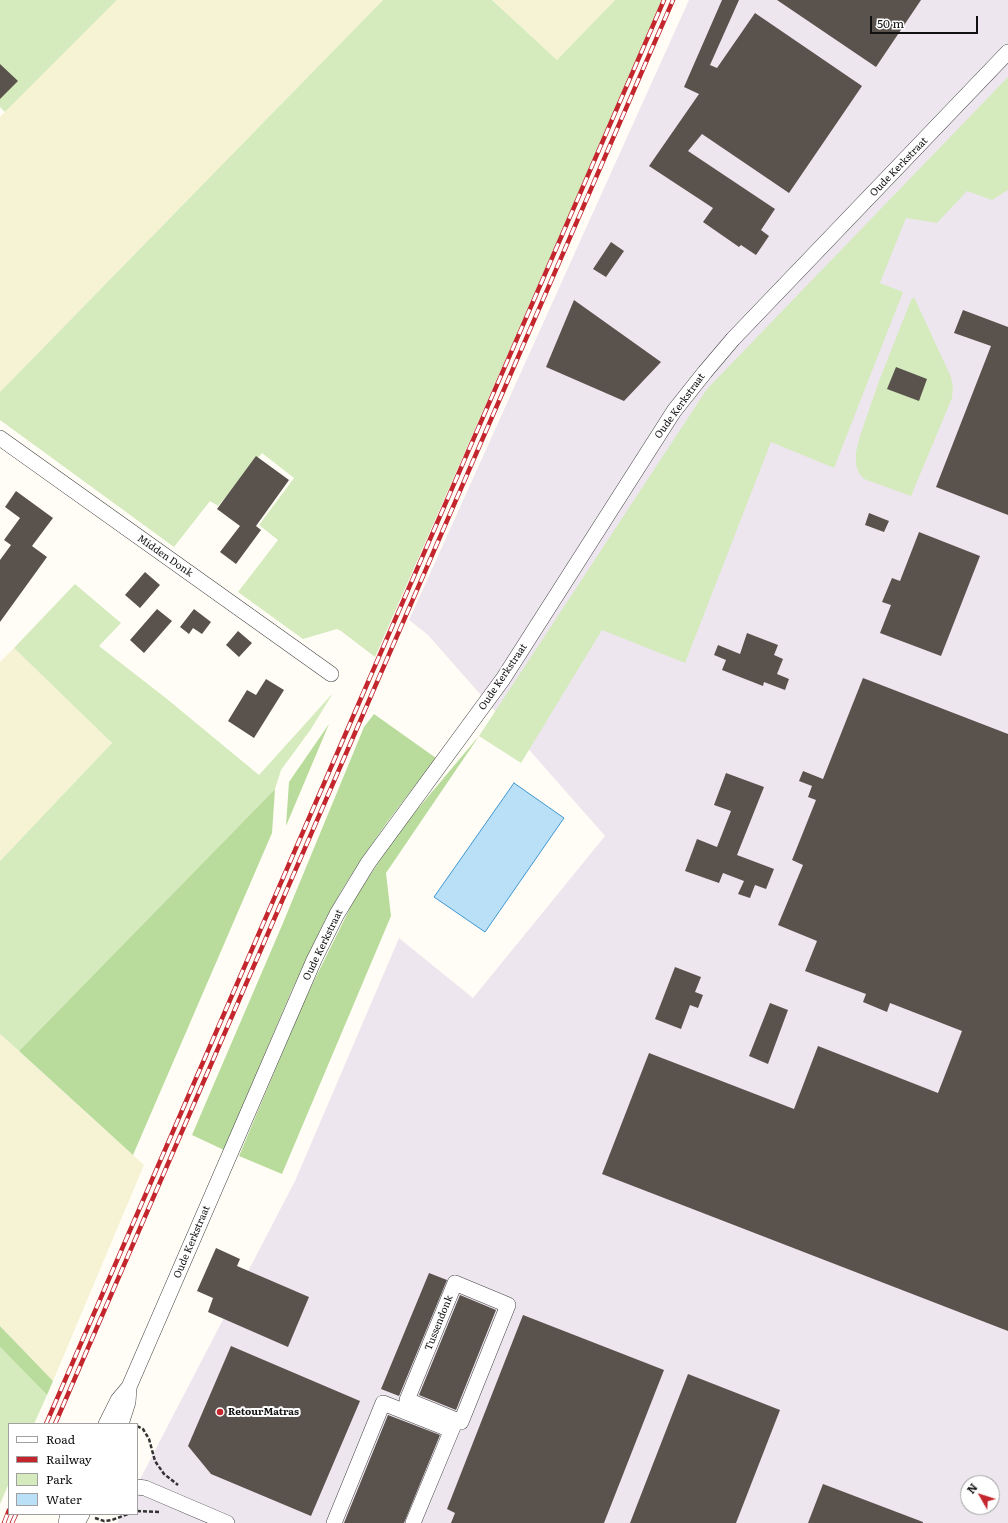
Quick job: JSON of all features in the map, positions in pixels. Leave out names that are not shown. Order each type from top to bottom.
[{"type":"street","name":"Oude Kerkstraat","points":[[106,1423],[118,1400],[129,1387],[314,960],[337,914],[368,863],[503,679],[674,411],[705,372],[739,334],[1008,52]]},
{"type":"street","name":"Midden Donk","points":[[0,438],[331,674]]},
{"type":"street","name":"Tussendonk","points":[[413,1523],[453,1425],[461,1422],[508,1305],[455,1283],[407,1400],[453,1425]]},
{"type":"street","name":"Oude Kerkstraat","points":[[121,1423],[128,1402],[129,1387]]},
{"type":"street","points":[[334,1523],[383,1403],[453,1425]]},
{"type":"street","points":[[140,1486],[227,1523]]},
{"type":"street","points":[[77,1523],[87,1516]]},
{"type":"path","points":[[138,1426],[144,1429],[149,1439],[155,1461],[164,1474],[180,1487]]},
{"type":"path","points":[[87,1516],[104,1521],[112,1520],[125,1515]]},
{"type":"shaded area","points":[[117,0],[383,0],[0,392],[0,117]]},
{"type":"shaded area","points":[[492,0],[615,0],[557,60]]},
{"type":"shaded area","points":[[689,0],[1008,0],[1008,1523],[117,1523],[121,1515],[138,1515],[138,1483],[295,1181],[399,938],[473,998],[605,836],[428,635],[409,620]]},
{"type":"shaded area","points":[[14,648],[112,743],[0,861],[0,662]]},
{"type":"shaded area","points":[[0,1034],[144,1165],[53,1381],[0,1326]]},
{"type":"green space","points":[[0,0],[117,0],[5,112],[0,107]]},
{"type":"green space","points":[[383,0],[492,0],[557,60],[615,0],[663,0],[375,657],[337,629],[303,639],[238,592],[278,540],[259,525],[294,478],[262,453],[218,506],[210,501],[174,547],[0,420],[0,392]]},
{"type":"green space","points":[[1008,77],[1008,190],[992,200],[967,191],[937,223],[906,218],[880,283],[903,292],[834,468],[771,442],[685,663],[602,630],[521,763],[479,736],[707,389]]},
{"type":"green space","points":[[914,297],[951,377],[953,387],[952,398],[911,496],[864,479],[859,473],[856,465],[856,452],[879,381],[911,300]]},
{"type":"green space","points":[[75,584],[121,623],[99,646],[167,699],[259,775],[333,693],[311,729],[281,770],[275,789],[19,1051],[0,1034],[0,861],[112,743],[14,648]]},
{"type":"green space","points":[[374,714],[436,758],[388,821],[363,857],[325,920],[291,992],[224,1150],[192,1135],[283,923],[364,727]]},
{"type":"green space","points":[[329,724],[286,826],[289,782]]},
{"type":"green space","points":[[479,736],[386,873],[391,916],[282,1174],[239,1156],[305,999],[356,896],[400,830]]},
{"type":"green space","points":[[275,789],[272,833],[133,1155],[19,1051]]},
{"type":"green space","points":[[0,1326],[53,1381],[47,1395],[0,1347]]},
{"type":"green space","points":[[0,1347],[47,1395],[34,1423],[8,1423],[8,1485],[0,1504]]},
{"type":"water","points":[[514,783],[564,818],[485,932],[434,897]]},
{"type":"building","points":[[722,0],[739,0],[710,65],[717,68],[755,13],[862,86],[789,193],[702,134],[688,151],[775,209],[761,230],[769,236],[756,255],[741,245],[739,247],[703,222],[713,208],[649,166],[699,94],[684,87]]},
{"type":"building","points":[[777,0],[921,0],[876,67]]},
{"type":"building","points":[[0,64],[18,81],[0,99]]},
{"type":"building","points":[[611,242],[624,251],[606,277],[593,269]]},
{"type":"building","points":[[574,300],[661,362],[624,401],[546,367]]},
{"type":"building","points":[[963,310],[1008,327],[1008,515],[936,487],[991,346],[954,333]]},
{"type":"building","points":[[896,367],[927,379],[919,401],[887,389]]},
{"type":"building","points":[[256,456],[289,480],[256,526],[261,530],[236,564],[220,552],[240,526],[217,509]]},
{"type":"building","points":[[16,491],[53,518],[32,546],[47,557],[0,622],[0,560],[11,545],[4,540],[20,518],[5,507]]},
{"type":"building","points":[[869,513],[889,521],[884,532],[865,525]]},
{"type":"building","points":[[919,532],[980,556],[941,656],[880,633],[891,605],[882,602],[892,578],[900,581]]},
{"type":"building","points":[[145,572],[160,585],[140,608],[125,595]]},
{"type":"building","points":[[157,609],[172,621],[144,653],[130,640]]},
{"type":"building","points":[[194,609],[211,622],[202,634],[193,628],[189,634],[180,627]]},
{"type":"building","points":[[238,631],[252,643],[239,657],[226,645]]},
{"type":"building","points":[[747,633],[778,645],[774,655],[783,659],[777,674],[789,679],[785,690],[764,682],[763,686],[722,670],[726,660],[714,655],[718,645],[740,654]]},
{"type":"building","points":[[863,678],[1008,734],[1008,1331],[602,1174],[649,1053],[794,1109],[818,1046],[938,1093],[962,1031],[890,1003],[887,1012],[863,1002],[866,994],[805,971],[817,941],[778,925],[803,865],[792,860],[816,800],[808,797],[812,786],[799,781],[803,771],[823,779]]},
{"type":"building","points":[[266,679],[284,690],[254,738],[228,721],[247,690],[256,695]]},
{"type":"building","points":[[726,773],[764,787],[737,855],[774,869],[766,889],[755,885],[750,898],[738,894],[744,881],[723,873],[719,883],[685,871],[697,839],[717,847],[731,811],[714,805]]},
{"type":"building","points":[[675,967],[701,977],[695,992],[703,995],[698,1008],[690,1005],[681,1029],[655,1019]]},
{"type":"building","points":[[770,1003],[788,1010],[768,1064],[749,1056]]},
{"type":"building","points":[[216,1248],[240,1259],[237,1266],[309,1297],[288,1347],[208,1312],[213,1298],[197,1291]]},
{"type":"building","points":[[429,1273],[447,1280],[399,1396],[381,1389]]},
{"type":"building","points":[[460,1295],[496,1310],[456,1410],[419,1395]]},
{"type":"building","points":[[523,1315],[664,1370],[604,1523],[451,1523],[455,1513],[447,1509]]},
{"type":"building","points":[[231,1346],[360,1401],[311,1516],[211,1474],[188,1446]]},
{"type":"building","points":[[688,1374],[780,1410],[736,1523],[630,1523]]},
{"type":"building","points":[[388,1415],[440,1435],[404,1523],[344,1523]]},
{"type":"building","points":[[823,1484],[923,1522],[923,1523],[808,1523]]},
{"type":"railway","points":[[46,1423],[664,0]]},
{"type":"railway","points":[[55,1423],[673,0]]},
{"type":"railway","points":[[4,1523],[8,1513]]},
{"type":"railway","points":[[12,1523],[16,1515]]},
{"type":"place","name":"RetourMatras","points":[[220,1412]]}]
